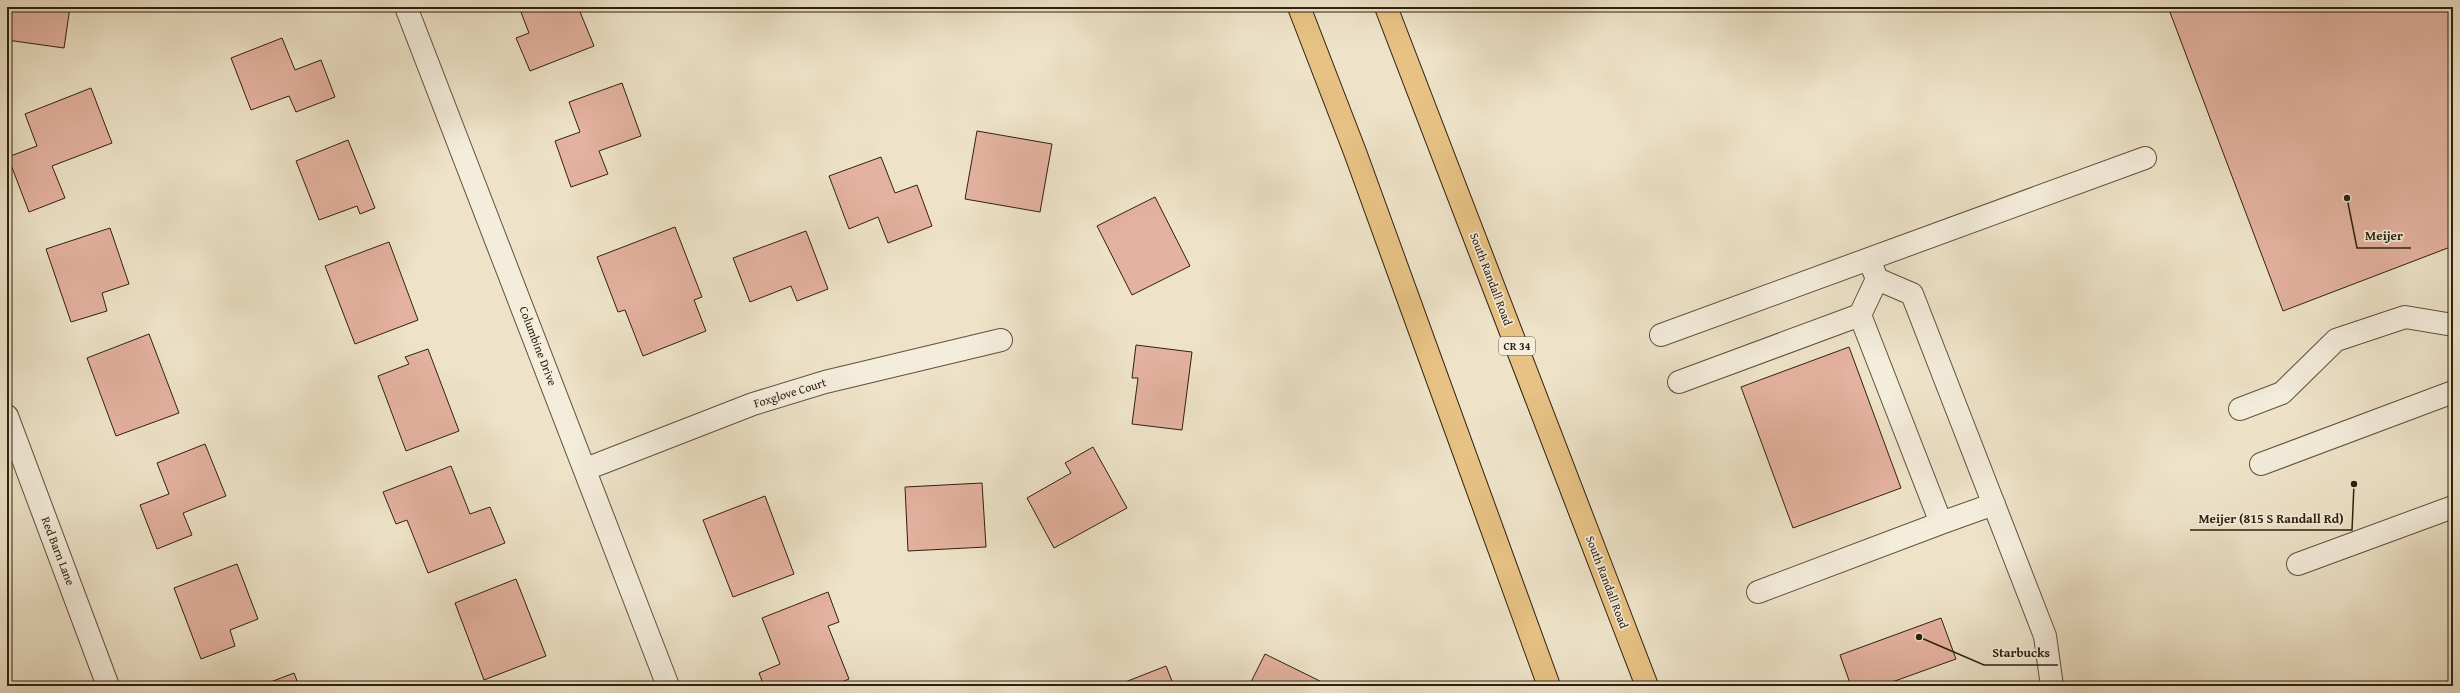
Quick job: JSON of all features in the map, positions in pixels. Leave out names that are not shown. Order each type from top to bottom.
[{"type":"main road","points":[[1299,7],[1355,152],[1549,686]]},
{"type":"main road","name":"South Randall Road","points":[[1386,7],[1647,686]]},
{"type":"street","name":"Columbine Drive","points":[[406,7],[586,469],[668,686]]},
{"type":"street","points":[[1662,335],[2145,158]]},
{"type":"street","points":[[1869,259],[1877,279],[1912,294],[2045,636],[2052,686]]},
{"type":"street","points":[[1679,382],[1860,315],[1877,279]]},
{"type":"street","points":[[1860,315],[1941,524]]},
{"type":"street","points":[[2240,409],[2282,393],[2336,340],[2405,317],[2453,325]]},
{"type":"street","name":"Foxglove Court","points":[[586,469],[753,404],[825,382],[1001,340]]},
{"type":"street","points":[[2261,464],[2453,392]]},
{"type":"street","name":"Red Barn Lane","points":[[7,416],[108,686]]},
{"type":"street","points":[[1758,592],[1994,504]]},
{"type":"street","points":[[2298,564],[2453,507]]},
{"type":"building","points":[[7,7],[70,7],[64,48],[7,40]]},
{"type":"building","points":[[519,7],[578,7],[594,46],[530,71],[516,38],[529,33]]},
{"type":"building","points":[[2168,7],[2453,7],[2453,246],[2283,311]]},
{"type":"building","points":[[282,38],[295,70],[321,60],[335,97],[296,112],[289,96],[251,110],[231,58]]},
{"type":"building","points":[[622,83],[641,136],[599,151],[608,174],[571,187],[555,141],[580,132],[569,102]]},
{"type":"building","points":[[91,88],[112,143],[52,166],[65,198],[29,212],[8,157],[37,146],[25,114]]},
{"type":"building","points":[[977,131],[1052,144],[1040,212],[965,199]]},
{"type":"building","points":[[348,140],[375,208],[360,214],[357,206],[319,220],[296,161]]},
{"type":"building","points":[[881,157],[895,193],[917,185],[932,226],[888,243],[878,217],[849,229],[829,176]]},
{"type":"building","points":[[1155,197],[1190,266],[1132,295],[1097,226]]},
{"type":"building","points":[[675,227],[702,297],[694,300],[706,331],[643,356],[625,310],[618,312],[597,257]]},
{"type":"building","points":[[110,228],[129,284],[102,293],[107,311],[71,322],[46,249]]},
{"type":"building","points":[[806,231],[828,289],[797,301],[791,286],[750,302],[733,258]]},
{"type":"building","points":[[389,242],[418,320],[355,344],[325,266]]},
{"type":"building","points":[[149,334],[179,413],[116,436],[87,358]]},
{"type":"building","points":[[1136,345],[1192,352],[1182,430],[1132,424],[1138,378],[1132,378]]},
{"type":"building","points":[[1849,347],[1901,488],[1793,528],[1741,387]]},
{"type":"building","points":[[428,349],[459,431],[406,451],[378,376],[409,364],[405,357]]},
{"type":"building","points":[[205,444],[226,496],[183,513],[192,535],[157,549],[140,505],[169,494],[157,463]]},
{"type":"building","points":[[1093,447],[1127,508],[1054,548],[1027,498],[1071,473],[1065,463]]},
{"type":"building","points":[[451,466],[470,514],[490,507],[505,543],[428,573],[407,520],[396,524],[383,492]]},
{"type":"building","points":[[982,483],[986,547],[908,551],[905,487]]},
{"type":"building","points":[[765,496],[794,574],[733,597],[703,520]]},
{"type":"building","points":[[237,564],[258,619],[230,630],[235,646],[201,659],[174,588]]},
{"type":"building","points":[[516,579],[546,656],[484,680],[455,603]]},
{"type":"building","points":[[828,592],[839,622],[828,626],[849,679],[832,686],[764,686],[759,673],[780,664],[762,618]]},
{"type":"building","points":[[1941,618],[1956,659],[1881,686],[1851,686],[1840,655]]},
{"type":"building","points":[[1265,654],[1330,686],[1249,686]]},
{"type":"building","points":[[1166,666],[1174,686],[1115,686]]},
{"type":"building","points":[[294,673],[299,686],[260,686]]},
{"type":"place","name":"Meijer","points":[[2347,198]]},
{"type":"place","name":"Meijer (815 S Randall Rd)","points":[[2354,484]]},
{"type":"place","name":"Starbucks","points":[[1919,637]]}]
